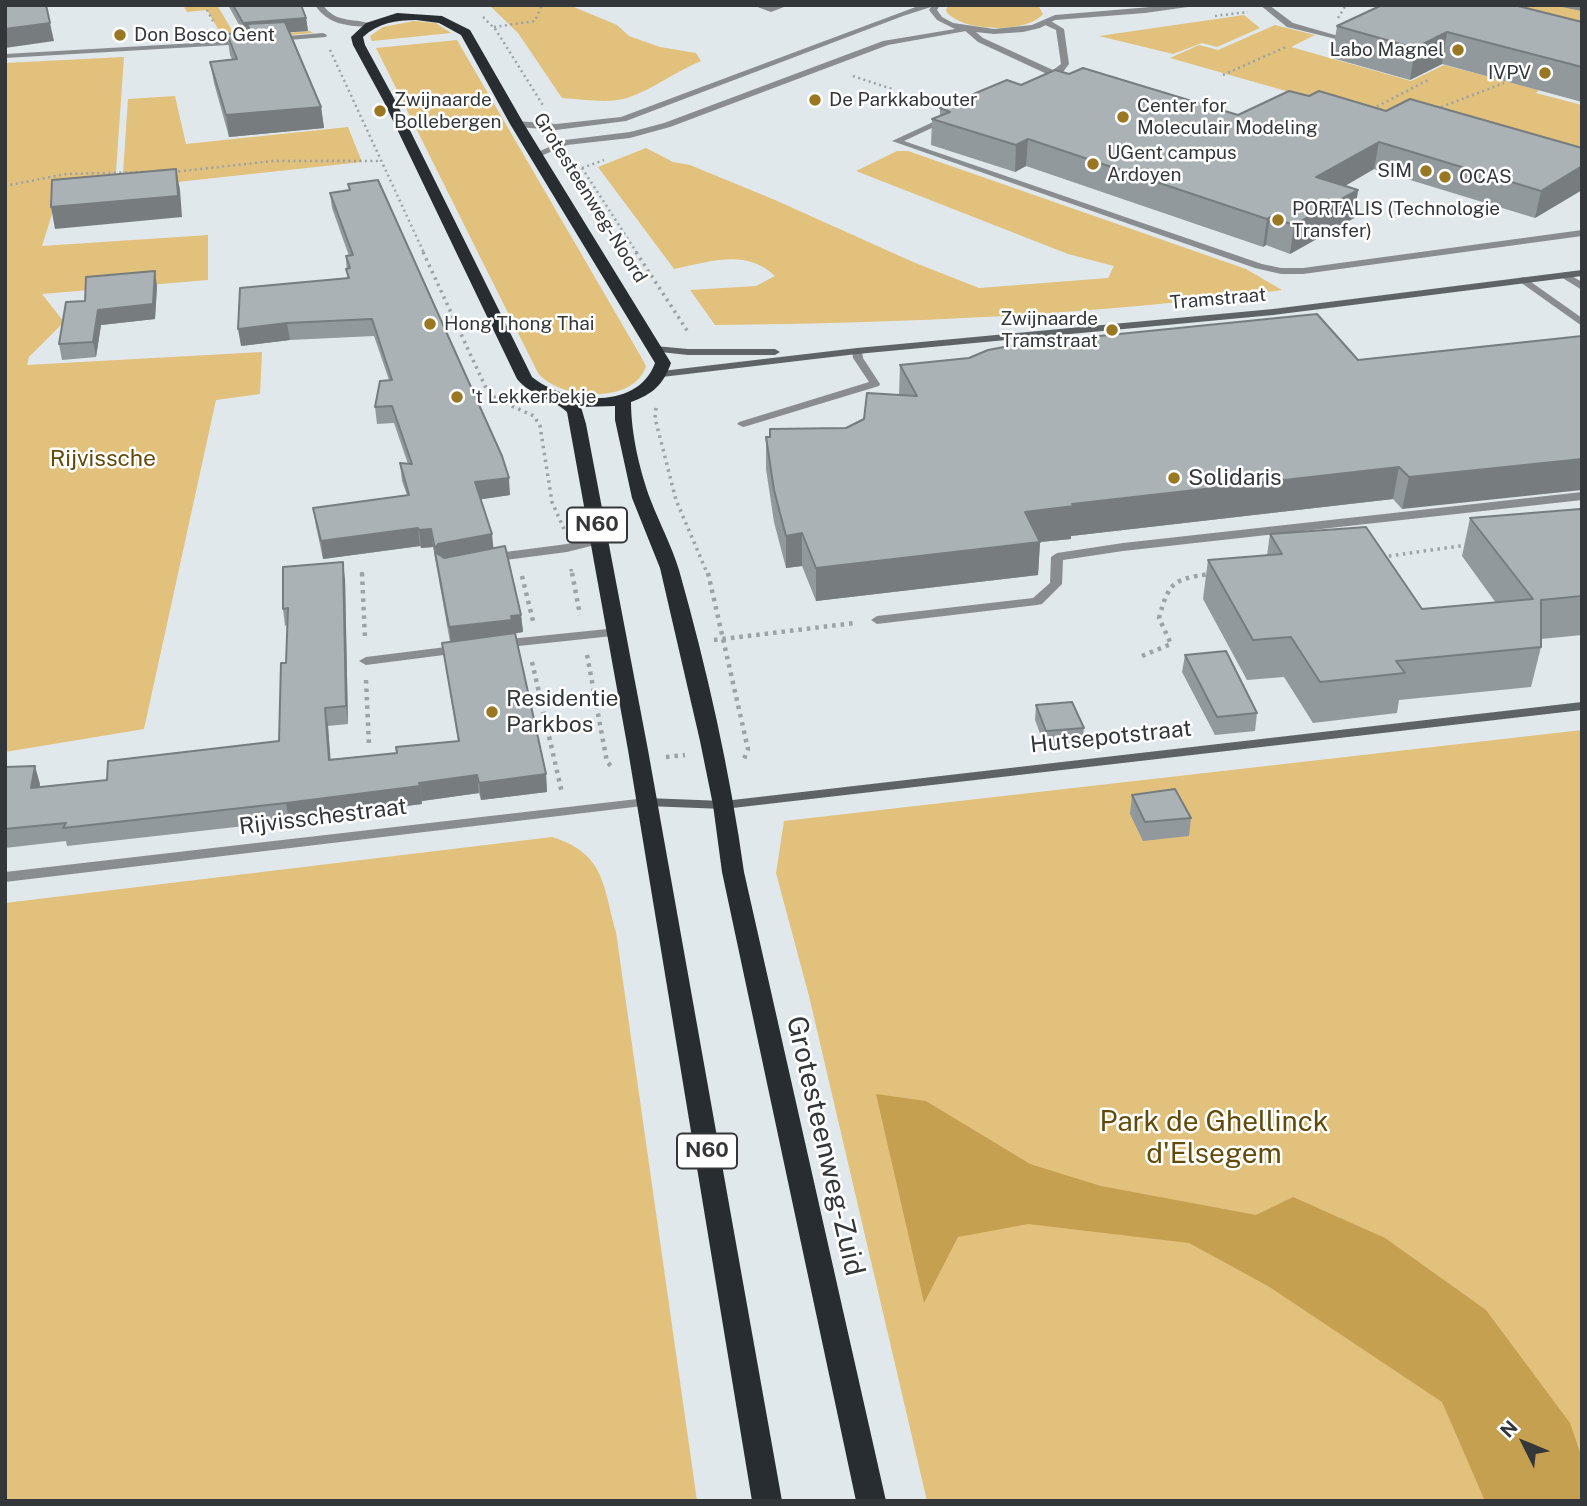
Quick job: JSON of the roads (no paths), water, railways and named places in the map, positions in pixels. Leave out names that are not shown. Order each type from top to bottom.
[{"type":"highway","points":[[397,17],[405,5]]},
{"type":"highway","points":[[438,18],[442,5]]},
{"type":"highway","name":"Grotesteenweg-Noord","points":[[370,25],[397,17],[438,18],[457,25],[466,33],[517,124],[656,349],[663,363],[662,374]]},
{"type":"highway","points":[[370,25],[357,37],[359,45],[390,103],[520,371],[531,386],[540,393],[564,400],[587,402],[623,398],[650,387],[662,374]]},
{"type":"highway","name":"N60","points":[[623,398],[624,420],[641,498],[669,569],[724,805]]},
{"type":"highway","name":"N60","points":[[564,400],[575,411],[617,632],[767,1501]]},
{"type":"highway","name":"Grotesteenweg-Zuid","points":[[724,805],[738,899],[871,1501]]},
{"type":"main road","name":"Tramstraat","points":[[662,374],[857,351],[1273,312],[1582,273]]},
{"type":"main road","name":"Tramstraat","points":[[656,349],[688,352],[857,351]]},
{"type":"main road","name":"Hutsepotstraat","points":[[646,802],[724,805],[1582,706]]},
{"type":"street","points":[[319,5],[326,17],[338,22],[370,25]]},
{"type":"street","points":[[756,5],[771,10],[785,5]]},
{"type":"street","points":[[900,14],[906,5]]},
{"type":"street","points":[[517,124],[556,127],[623,119],[930,5]]},
{"type":"street","points":[[936,5],[933,9],[936,16],[945,22],[1054,74]]},
{"type":"street","points":[[836,52],[918,36],[1012,31],[1050,19],[1198,5]]},
{"type":"street","points":[[1264,5],[1290,25],[1356,43]]},
{"type":"street","points":[[1565,5],[1582,9]]},
{"type":"street","points":[[1032,84],[1054,74],[1065,64],[1060,29],[1050,19],[1051,7]]},
{"type":"street","points":[[5,56],[323,35]]},
{"type":"street","points":[[750,72],[795,64],[824,53],[836,39]]},
{"type":"street","points":[[536,155],[565,143],[630,135],[667,125],[872,47]]},
{"type":"street","points":[[776,83],[795,64]]},
{"type":"street","points":[[954,116],[896,141],[1259,266],[1282,271],[1303,271],[1582,233]]},
{"type":"street","points":[[1565,275],[1582,287]]},
{"type":"street","points":[[1524,280],[1582,323]]},
{"type":"street","points":[[743,424],[875,384],[858,358],[857,351]]},
{"type":"street","points":[[877,621],[1037,601],[1056,584],[1057,557],[1123,547],[1582,496]]},
{"type":"street","points":[[481,559],[567,548],[599,540]]},
{"type":"street","points":[[366,661],[617,632]]},
{"type":"street","name":"Rijvisschestraat","points":[[5,877],[646,802]]},
{"type":"place","name":"Don Bosco Gent","points":[[120,35]]},
{"type":"place","name":"Labo Magnel","points":[[1458,50]]},
{"type":"place","name":"IVPV","points":[[1545,73]]},
{"type":"place","name":"De Parkkabouter","points":[[815,100]]},
{"type":"place","name":"Zwijnaarde Bollebergen","points":[[380,111]]},
{"type":"place","name":"Center for Moleculair Modeling","points":[[1123,117]]},
{"type":"place","name":"UGent campus Ardoyen","points":[[1093,164]]},
{"type":"place","name":"SIM","points":[[1426,171]]},
{"type":"place","name":"OCAS","points":[[1445,177]]},
{"type":"place","name":"PORTALIS (Technologie Transfer)","points":[[1278,220]]},
{"type":"place","name":"Hong Thong Thai","points":[[430,324]]},
{"type":"place","name":"Zwijnaarde Tramstraat","points":[[1112,330]]},
{"type":"place","name":"'t Lekkerbekje","points":[[457,397]]},
{"type":"place","name":"Solidaris","points":[[1174,478]]},
{"type":"place","name":"Residentie Parkbos","points":[[492,712]]},
{"type":"park label","name":"Rijvissche","points":[[103,459]]},
{"type":"park label","name":"Park de Ghellinck d'Elsegem","points":[[1214,1138]]}]
